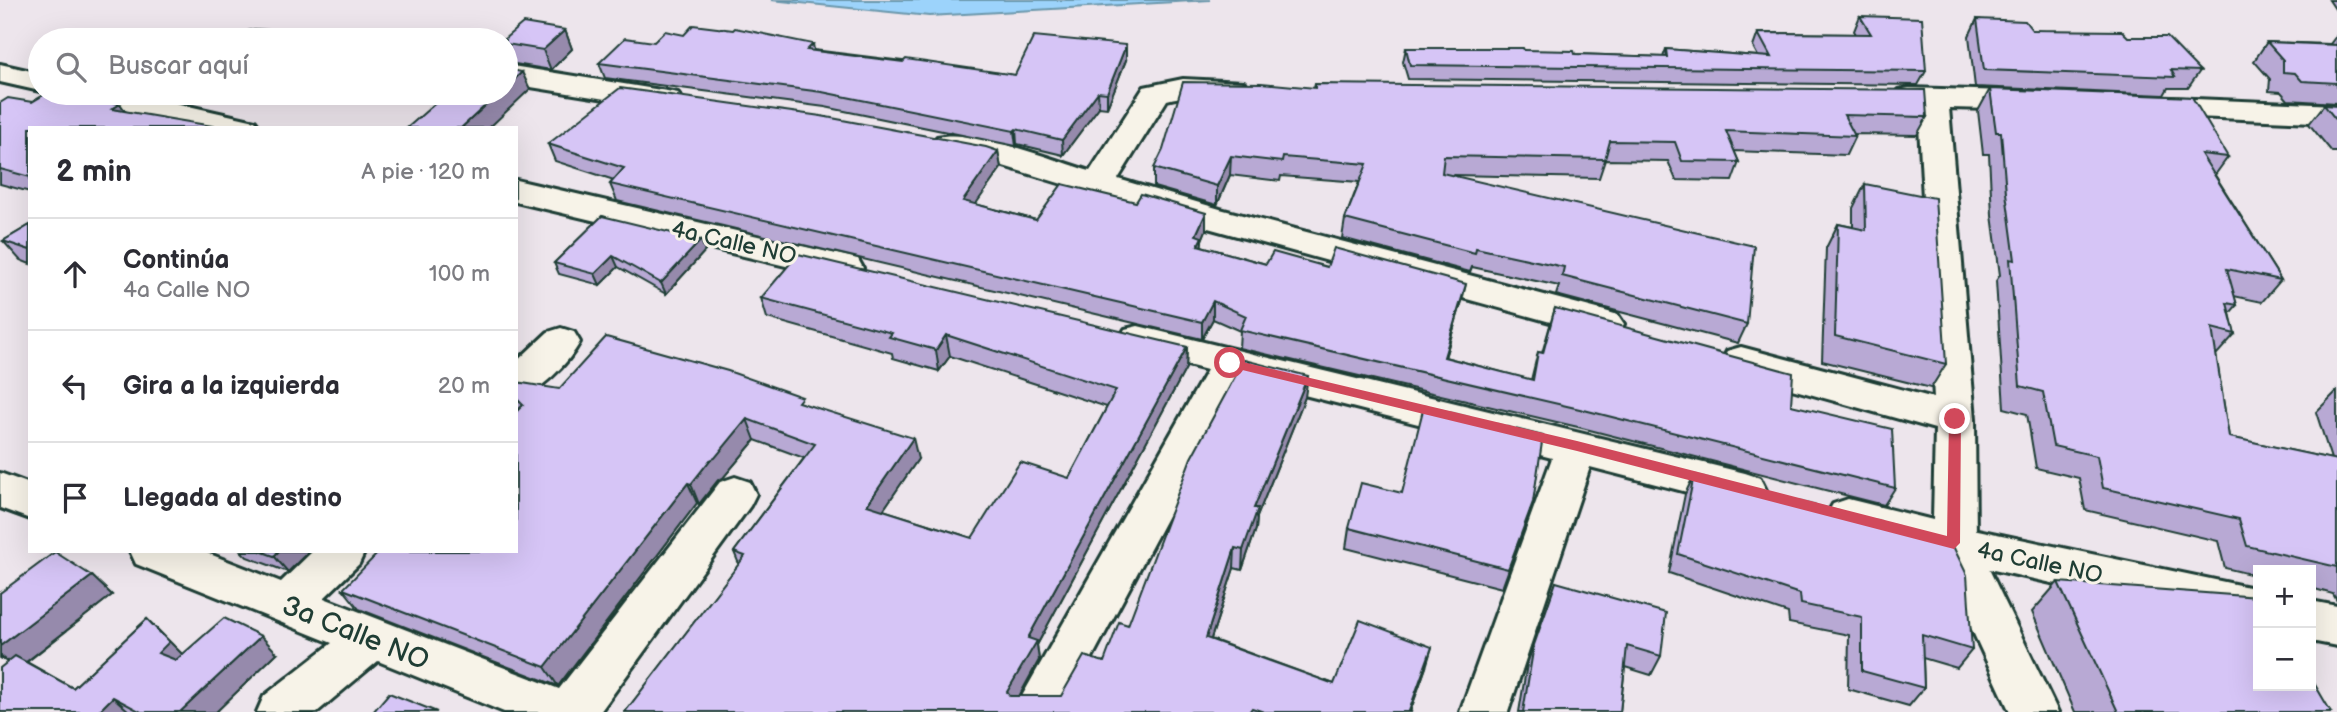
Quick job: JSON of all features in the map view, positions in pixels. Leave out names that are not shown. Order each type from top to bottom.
[{"type":"street","points":[[0,73],[28,79]]},
{"type":"street","points":[[518,76],[694,103]]},
{"type":"street","points":[[1099,183],[1155,94],[1165,89],[1180,88],[1264,89]]},
{"type":"street","points":[[1877,97],[2072,103]]},
{"type":"street","points":[[1933,97],[1955,419],[1954,543],[2034,712]]},
{"type":"street","points":[[165,105],[237,126]]},
{"type":"street","points":[[2114,105],[2337,114]]},
{"type":"street","points":[[916,138],[995,153],[1209,217],[1635,333]]},
{"type":"street","name":"4a Calle NO","points":[[518,191],[882,277]]},
{"type":"street","points":[[1098,329],[1779,498]]},
{"type":"street","points":[[518,383],[562,342]]},
{"type":"street","points":[[1715,354],[1955,419]]},
{"type":"street","points":[[1037,712],[1230,363]]},
{"type":"street","points":[[1484,712],[1577,446]]},
{"type":"street","points":[[0,490],[28,501]]},
{"type":"street","points":[[570,712],[735,494]]},
{"type":"street","name":"4a Calle NO","points":[[1819,509],[1954,543],[2253,608]]},
{"type":"street","name":"3a Calle NO","points":[[157,553],[560,712]]},
{"type":"street","points":[[288,605],[341,553]]},
{"type":"street","points":[[2316,622],[2337,626]]},
{"type":"street","points":[[281,712],[372,638]]},
{"type":"water","points":[[771,0],[1210,0],[929,16]]},
{"type":"building","points":[[1860,16],[1922,18],[1926,71],[1410,65],[1406,48],[1523,48],[1574,51],[1575,54],[1667,57],[1666,49],[1771,57],[1758,33],[1871,34]]},
{"type":"building","points":[[1977,19],[2025,21],[2032,30],[2122,31],[2128,37],[2167,37],[2200,71],[2171,70],[2175,77],[1984,70]]},
{"type":"building","points":[[523,23],[565,30],[543,50],[518,46],[517,28]]},
{"type":"building","points":[[693,25],[733,30],[735,28],[813,44],[807,50],[903,62],[906,59],[1015,75],[1034,36],[1126,45],[1107,93],[1098,92],[1062,140],[822,92],[599,63],[625,38],[654,42],[665,31],[684,35]]},
{"type":"building","points":[[2267,42],[2337,45],[2337,83],[2302,81],[2295,73],[2283,72],[2283,60]]},
{"type":"building","points":[[1183,82],[1261,83],[1315,88],[1315,84],[1925,90],[1927,117],[1844,115],[1855,136],[1726,131],[1739,162],[1682,161],[1675,142],[1610,141],[1605,159],[1444,156],[1442,173],[1754,246],[1747,324],[1562,276],[1564,267],[1476,248],[1475,253],[1345,219],[1367,164],[1283,157],[1282,162],[1231,156],[1217,186],[1154,168],[1163,150]]},
{"type":"building","points":[[620,88],[821,116],[986,147],[998,151],[963,201],[1036,220],[1062,184],[1136,202],[1141,194],[1206,213],[1196,235],[1202,237],[1198,245],[1266,264],[1273,252],[1327,267],[1334,248],[1466,284],[1444,357],[1533,380],[1538,352],[1543,353],[1555,308],[1793,373],[1791,405],[1892,429],[1895,488],[1584,410],[1240,330],[1246,316],[1213,301],[1202,322],[610,184],[624,168],[548,144]]},
{"type":"building","points":[[1990,89],[2192,97],[2228,157],[2201,154],[2281,280],[2227,269],[2237,305],[2227,303],[2235,334],[2212,328],[2229,437],[2337,460],[2337,567],[2247,546],[2239,519],[2103,488],[2097,456],[2053,446],[2043,392],[2020,386],[2010,259],[2015,260],[2001,132],[1996,132]]},
{"type":"building","points":[[8,98],[28,101],[28,105],[118,105],[112,109],[212,126],[28,126],[28,176],[0,169],[0,103]]},
{"type":"building","points":[[433,105],[486,105],[463,126],[409,126]]},
{"type":"building","points":[[2324,105],[2337,106],[2337,121]]},
{"type":"building","points":[[1865,184],[1935,198],[1946,364],[1835,336],[1838,224],[1866,230]]},
{"type":"building","points":[[602,216],[701,240],[661,283],[613,256],[595,274],[554,263]]},
{"type":"building","points":[[28,226],[28,249],[3,241]]},
{"type":"building","points":[[798,254],[1187,347],[1028,638],[1037,641],[1007,692],[1010,696],[1061,696],[1084,656],[1104,662],[1119,622],[1128,625],[1191,458],[1244,360],[1308,376],[1254,508],[1258,508],[1243,550],[1235,548],[1206,638],[1334,684],[1360,620],[1432,647],[1409,711],[1412,712],[1264,712],[1252,708],[1249,712],[625,712],[745,556],[734,552],[815,444],[747,419],[715,458],[710,460],[691,484],[688,483],[545,667],[343,589],[378,553],[518,553],[518,410],[523,405],[518,400],[518,382],[559,389],[606,337],[728,371],[802,397],[798,402],[913,438],[867,505],[972,538],[1020,462],[1069,478],[1116,390],[946,335],[936,350],[889,337],[892,333],[761,298]]},
{"type":"building","points":[[1424,406],[1543,436],[1533,502],[1508,569],[1349,528],[1361,483],[1402,493]]},
{"type":"building","points":[[1694,475],[1899,527],[1899,532],[1953,546],[1967,575],[1972,650],[1922,635],[1924,688],[1862,671],[1862,617],[1801,604],[1800,594],[1678,554]]},
{"type":"building","points":[[54,553],[92,576],[0,646],[0,593]]},
{"type":"building","points":[[1556,582],[1666,613],[1661,656],[1627,646],[1620,712],[1523,712],[1534,645]]},
{"type":"building","points":[[2058,582],[2253,597],[2253,691],[2316,691],[2316,686],[2331,712],[2118,712]]},
{"type":"building","points":[[224,618],[261,636],[180,712],[141,712],[113,697],[98,712],[0,712],[0,668],[15,656],[73,688],[147,619],[169,642],[158,653],[176,660]]},
{"type":"building","points":[[389,693],[437,712],[373,712]]},
{"type":"route","points":[[1230,363],[1577,446],[1954,543],[1955,419]]}]
